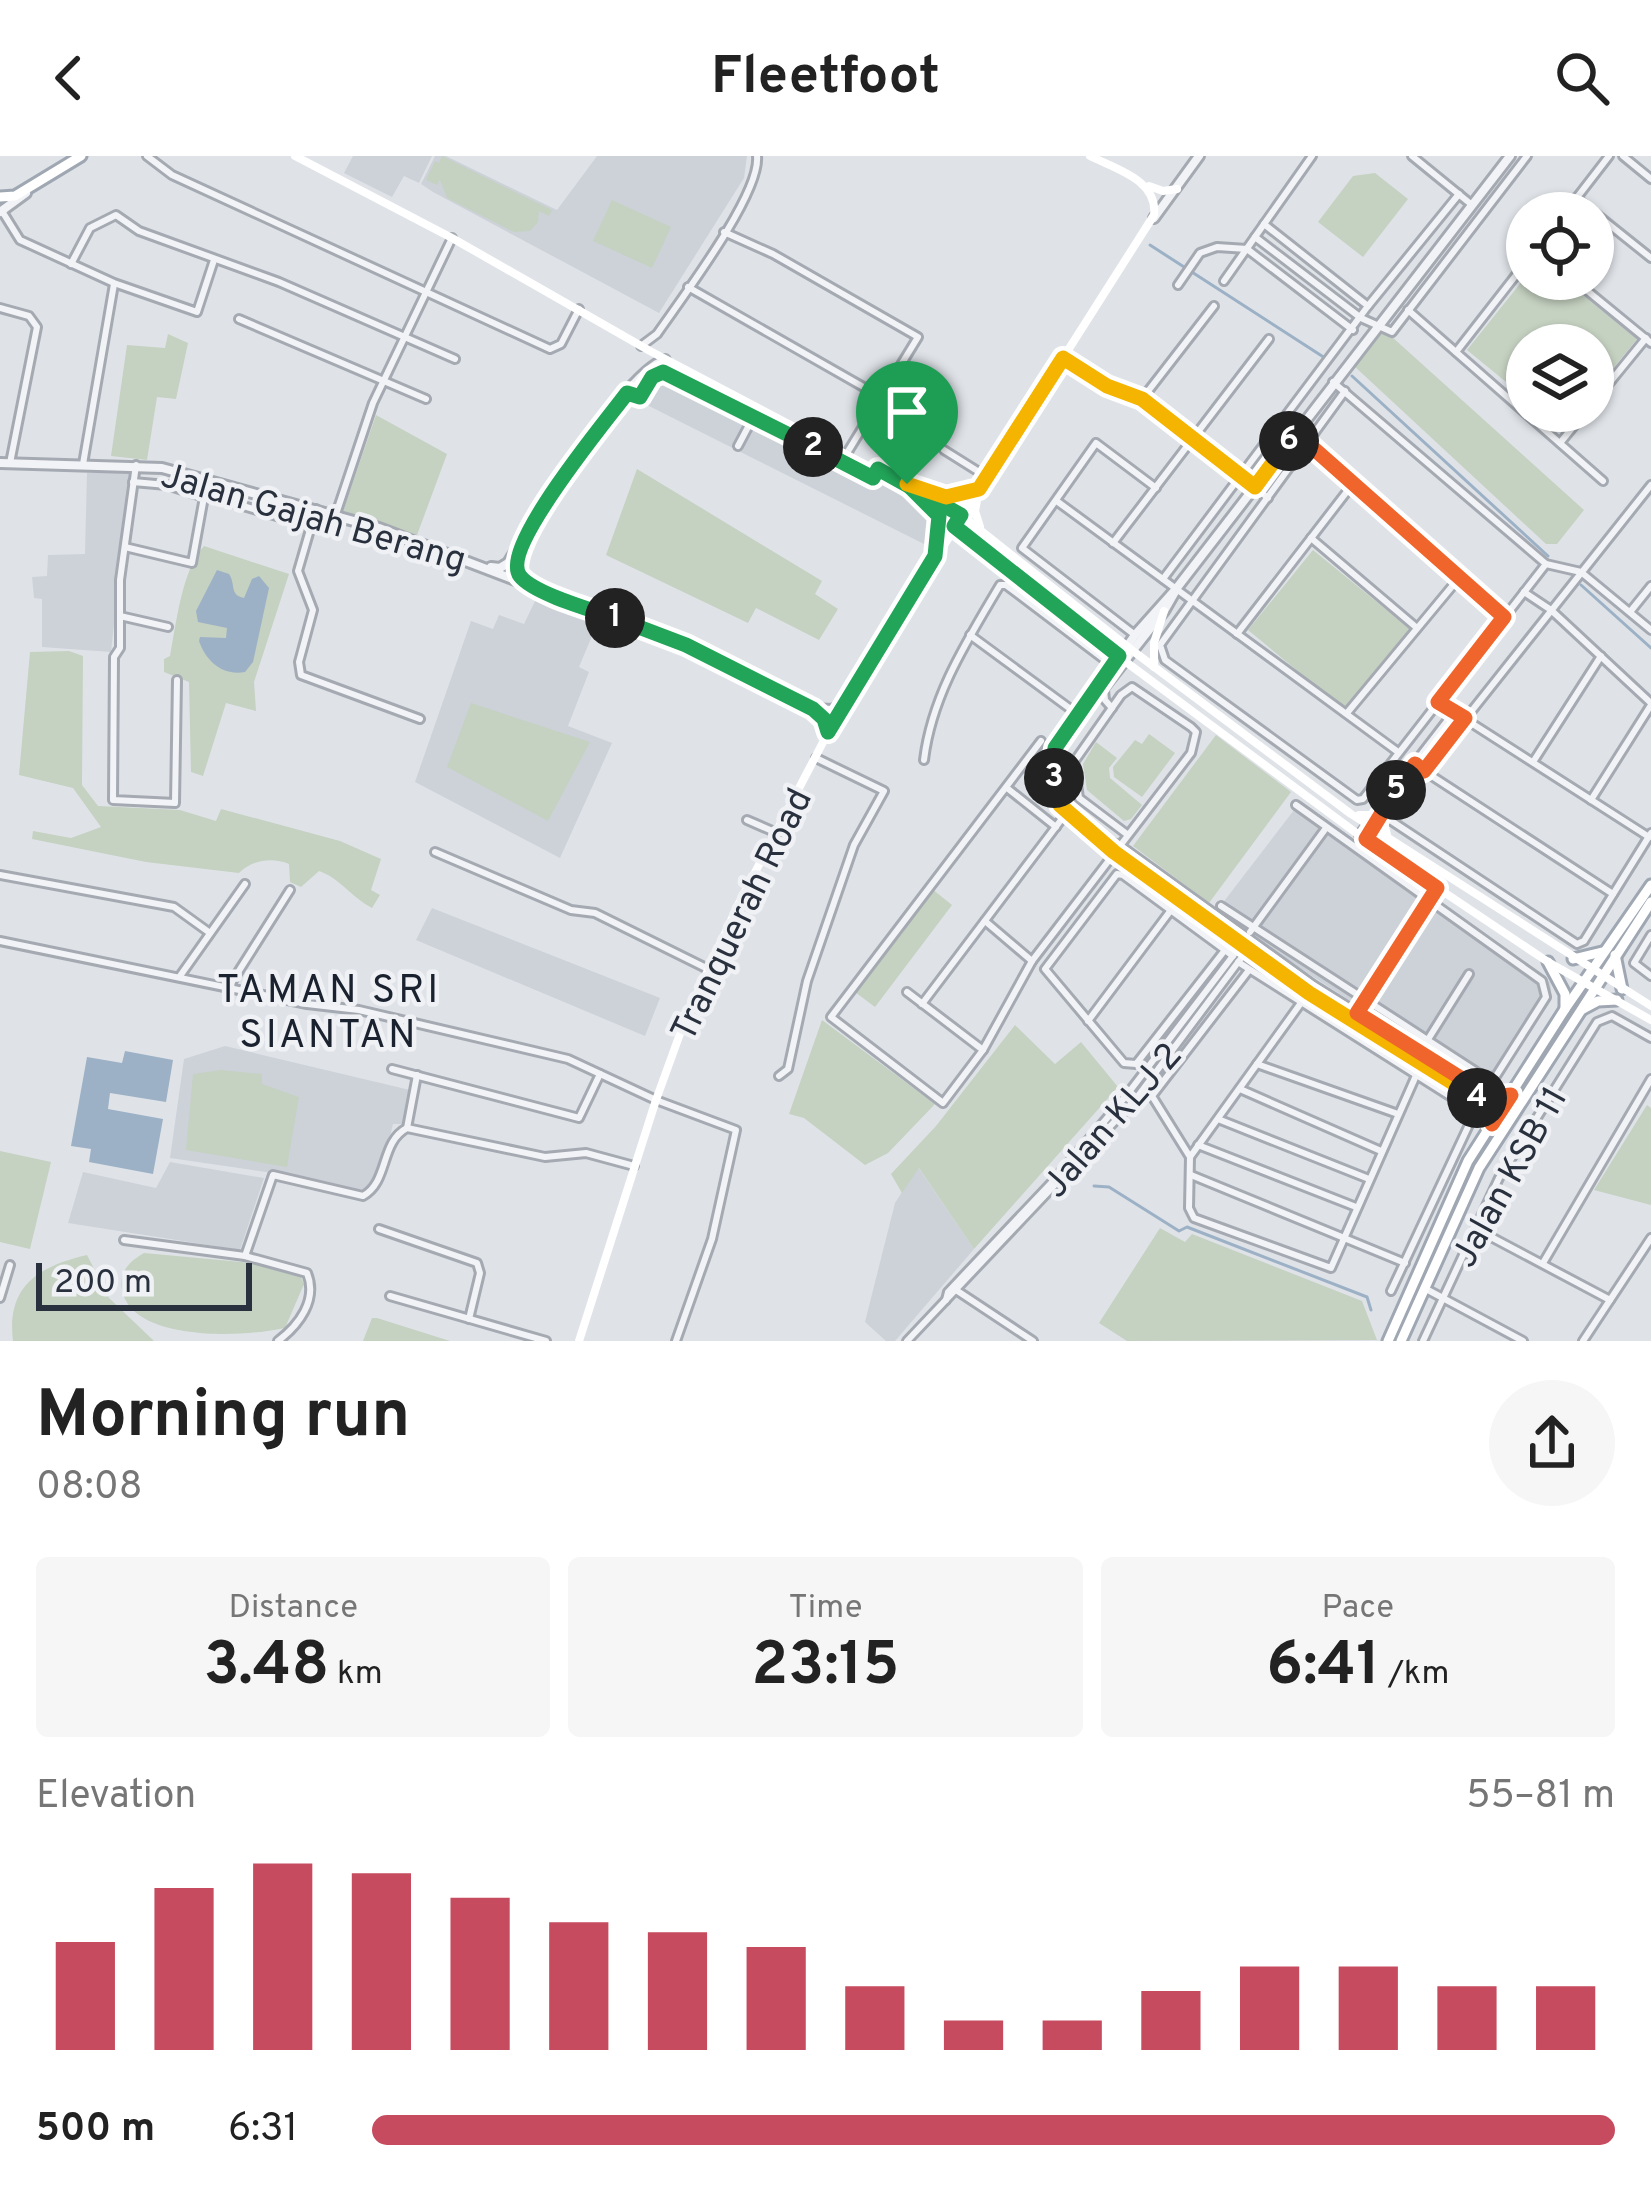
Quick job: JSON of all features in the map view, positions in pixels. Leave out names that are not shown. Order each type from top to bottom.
[{"type":"main road","points":[[0,197],[32,188],[81,156]]},
{"type":"main road","points":[[295,156],[580,309],[756,412],[847,453],[961,515],[1351,814],[1597,973],[1651,1020]]},
{"type":"main road","points":[[1090,156],[1163,191],[1177,189]]},
{"type":"main road","points":[[1142,183],[1155,202],[1152,220]]},
{"type":"main road","name":"Tranquerah Road","points":[[579,1341],[656,1100],[708,969],[828,732],[935,556],[1152,220]]},
{"type":"main road","points":[[907,484],[946,497],[979,489],[975,511],[980,528]]},
{"type":"main road","points":[[907,484],[939,516],[935,556]]},
{"type":"main road","points":[[954,526],[1119,661],[1362,837],[1548,962],[1590,985],[1651,1006]]},
{"type":"main road","points":[[935,556],[953,540],[972,539]]},
{"type":"main road","points":[[1154,667],[1154,643],[1164,611]]},
{"type":"main road","points":[[1351,814],[1383,814],[1390,840]]},
{"type":"main road","points":[[1407,1311],[1424,1288],[1479,1168],[1579,1011],[1651,885]]},
{"type":"main road","points":[[1573,959],[1611,952],[1651,902]]},
{"type":"main road","points":[[1611,952],[1620,994]]},
{"type":"main road","points":[[1548,962],[1565,994],[1564,1010]]},
{"type":"main road","points":[[1395,1338],[1461,1175],[1564,1010],[1590,985]]},
{"type":"main road","points":[[1579,1011],[1620,994]]},
{"type":"street","points":[[147,156],[172,175],[550,349],[561,344],[580,309]]},
{"type":"street","points":[[641,346],[657,334],[724,232],[753,184],[757,156]]},
{"type":"street","points":[[1152,220],[1199,156]]},
{"type":"street","points":[[1224,280],[1312,156]]},
{"type":"street","points":[[1130,649],[1135,635],[1176,589],[1510,156]]},
{"type":"street","points":[[1255,237],[1375,327],[1392,332],[1527,156]]},
{"type":"street","points":[[1581,192],[1609,156]]},
{"type":"street","points":[[1623,156],[1651,178]]},
{"type":"street","points":[[1416,157],[1472,205]]},
{"type":"street","points":[[32,188],[1,211],[20,240],[114,284],[197,312],[214,260]]},
{"type":"street","points":[[1163,579],[1459,194]]},
{"type":"street","points":[[70,264],[90,228],[116,215],[139,231],[279,282],[455,358]]},
{"type":"street","points":[[1264,224],[1368,307]]},
{"type":"street","points":[[1614,228],[1651,258]]},
{"type":"street","points":[[724,232],[773,254],[917,337],[847,453]]},
{"type":"street","points":[[336,514],[383,380],[452,238]]},
{"type":"street","points":[[1178,286],[1200,253],[1217,247],[1247,249],[1353,330]]},
{"type":"street","points":[[83,464],[114,284]]},
{"type":"street","points":[[688,287],[881,397]]},
{"type":"street","points":[[1456,352],[1506,288]]},
{"type":"street","points":[[1599,300],[1648,340],[1614,379]]},
{"type":"street","points":[[1142,399],[1214,306]]},
{"type":"street","points":[[0,308],[28,316],[37,327],[5,464]]},
{"type":"street","points":[[1408,310],[1603,481]]},
{"type":"street","points":[[239,319],[426,399]]},
{"type":"street","points":[[654,353],[657,334]]},
{"type":"street","points":[[1113,543],[1269,339]]},
{"type":"street","points":[[1063,358],[1107,386],[1142,399],[1268,498]]},
{"type":"street","points":[[479,563],[504,566],[644,371],[667,360]]},
{"type":"street","points":[[627,393],[640,397],[652,377],[663,372],[756,412],[873,478],[878,469]]},
{"type":"street","points":[[1334,382],[1546,564],[1581,572],[1651,630]]},
{"type":"street","points":[[1346,391],[1160,645],[1165,660],[1352,798],[1363,799],[1546,564]]},
{"type":"street","points":[[738,446],[756,412]]},
{"type":"street","points":[[1295,432],[1504,617]]},
{"type":"street","points":[[1560,443],[1569,432]]},
{"type":"street","points":[[0,442],[13,442]]},
{"type":"street","points":[[1135,635],[1022,548],[1096,443],[1156,488]]},
{"type":"street","points":[[944,449],[987,477]]},
{"type":"street","name":"Jalan Gajah Berang","points":[[5,464],[136,465],[336,514],[479,563],[686,645],[813,709]]},
{"type":"street","points":[[136,465],[125,547],[120,648],[114,656],[113,800],[176,803],[177,680]]},
{"type":"street","points":[[125,547],[192,563],[204,497],[167,485],[134,482]]},
{"type":"street","points":[[224,483],[220,499],[311,526]]},
{"type":"street","points":[[1238,634],[1353,483]]},
{"type":"street","points":[[1362,837],[1424,771],[1651,484]]},
{"type":"street","points":[[1058,502],[1399,752]]},
{"type":"street","points":[[316,509],[298,571],[313,610],[298,662],[301,675],[420,719]]},
{"type":"street","points":[[526,535],[518,573],[545,591]]},
{"type":"street","points":[[1311,538],[1417,628]]},
{"type":"street","points":[[1346,714],[1460,578]]},
{"type":"street","points":[[923,760],[952,666],[1000,586],[1006,585],[1119,661]]},
{"type":"street","points":[[1630,612],[1651,586]]},
{"type":"street","points":[[1176,589],[1164,611],[1119,661],[1055,748],[1056,798],[1067,812],[1311,990],[1491,1097],[1511,1095]]},
{"type":"street","points":[[1524,592],[1551,610],[1651,704],[1591,800]]},
{"type":"street","points":[[120,616],[168,627]]},
{"type":"street","points":[[970,635],[1082,714]]},
{"type":"street","points":[[1533,762],[1601,656]]},
{"type":"street","points":[[1082,714],[1104,690],[1119,661]]},
{"type":"street","points":[[1041,741],[831,1017],[943,1103],[983,1051],[1032,961],[1117,849],[1128,835],[1191,752],[1197,738],[1191,727],[1137,687],[1127,688],[1075,758],[1079,798],[1128,835]]},
{"type":"street","points":[[1104,690],[1112,708]]},
{"type":"street","points":[[1383,814],[1570,942],[1583,941],[1650,835],[1438,702]]},
{"type":"street","points":[[813,709],[832,710],[843,704]]},
{"type":"street","points":[[813,709],[824,719],[828,732]]},
{"type":"street","points":[[1383,814],[1454,712]]},
{"type":"street","points":[[779,1076],[788,1069],[807,981],[854,845],[884,791],[816,758]]},
{"type":"street","points":[[1415,764],[1612,894]]},
{"type":"street","points":[[1006,787],[1056,827]]},
{"type":"street","points":[[1221,906],[1247,941],[1364,1001],[1486,1078],[1496,1076],[1546,998],[1542,980],[1296,805]]},
{"type":"street","points":[[922,1004],[1067,812]]},
{"type":"street","points":[[747,820],[778,834]]},
{"type":"street","name":"Jalan KLJ 2","points":[[907,1341],[1135,1100],[1326,828]]},
{"type":"street","points":[[1117,849],[1263,950],[1311,990]]},
{"type":"street","points":[[435,852],[571,910],[596,913],[708,969]]},
{"type":"street","points":[[1232,956],[1136,1064],[1124,1063],[1046,969],[1112,876],[1123,874],[1232,956],[1250,970],[1474,1109],[1475,1116],[1391,1292]]},
{"type":"street","points":[[0,875],[175,907],[210,933]]},
{"type":"street","points":[[180,976],[245,884]]},
{"type":"street","points":[[1354,1016],[1437,888]]},
{"type":"street","points":[[230,986],[290,890]]},
{"type":"street","points":[[1088,1021],[1171,910]]},
{"type":"street","points":[[985,922],[1032,961]]},
{"type":"street","points":[[1651,935],[1634,963],[1651,976]]},
{"type":"street","points":[[0,940],[428,1025],[568,1059],[736,1130],[712,1239],[676,1341]]},
{"type":"street","points":[[1250,970],[1152,1096],[1190,1157],[1194,1218],[1331,1268],[1422,1062]]},
{"type":"street","points":[[1427,1041],[1469,974]]},
{"type":"street","points":[[1190,1157],[1311,990]]},
{"type":"street","points":[[907,992],[983,1051]]},
{"type":"street","points":[[1354,1016],[1487,1104],[1492,1124]]},
{"type":"street","name":"Jalan KSB 11","points":[[1423,1341],[1506,1166],[1603,1016],[1612,1016],[1651,1038]]},
{"type":"street","points":[[1257,1064],[1398,1114]]},
{"type":"street","points":[[392,1069],[580,1118],[600,1073]]},
{"type":"street","points":[[245,1256],[274,1175],[369,1194],[392,1140],[407,1128],[417,1075]]},
{"type":"street","points":[[1543,1263],[1651,1079]]},
{"type":"street","points":[[1240,1088],[1382,1151]]},
{"type":"street","points":[[1218,1119],[1369,1179]]},
{"type":"street","points":[[407,1128],[545,1157],[586,1153],[634,1166]]},
{"type":"street","points":[[1198,1145],[1357,1208]]},
{"type":"street","points":[[1190,1175],[1405,1262]]},
{"type":"street","points":[[1475,1228],[1610,1300]]},
{"type":"street","points":[[379,1229],[477,1263],[480,1273],[469,1318]]},
{"type":"street","points":[[1583,1341],[1651,1238]]},
{"type":"street","points":[[124,1240],[245,1256],[301,1270],[311,1279],[304,1313],[278,1341]]},
{"type":"street","points":[[0,1298],[10,1265]]},
{"type":"street","points":[[955,1288],[1034,1341]]},
{"type":"street","points":[[1424,1288],[1523,1341]]},
{"type":"street","points":[[390,1296],[546,1341]]},
{"type":"shaded area","points":[[353,156],[432,156],[419,183],[404,176],[392,197],[344,173]]},
{"type":"shaded area","points":[[435,156],[446,156],[557,210],[597,156],[747,156],[744,178],[659,313],[421,184]]},
{"type":"shaded area","points":[[661,368],[931,510],[938,527],[928,546],[635,399],[650,371]]},
{"type":"shaded area","points":[[87,473],[130,473],[111,652],[42,647],[42,599],[34,598],[32,577],[47,576],[48,555],[85,554]]},
{"type":"shaded area","points":[[536,599],[597,624],[579,667],[589,672],[568,726],[612,743],[560,858],[415,782],[471,621],[493,629],[499,615],[524,624]]},
{"type":"shaded area","points":[[1301,801],[1550,982],[1552,999],[1496,1085],[1485,1088],[1215,913]]},
{"type":"shaded area","points":[[432,908],[660,998],[645,1036],[416,940]]},
{"type":"shaded area","points":[[225,1046],[410,1090],[403,1124],[393,1124],[378,1187],[362,1193],[170,1158],[184,1059]]},
{"type":"shaded area","points":[[170,1162],[264,1178],[240,1250],[68,1223],[83,1172],[156,1188]]},
{"type":"shaded area","points":[[918,1167],[974,1249],[895,1341],[886,1341],[865,1322],[895,1203]]},
{"type":"green space","points":[[442,156],[552,210],[549,216],[539,211],[538,222],[530,231],[514,232],[447,198],[440,180],[437,185],[426,180]]},
{"type":"green space","points":[[1375,173],[1408,199],[1363,257],[1318,222],[1353,176]]},
{"type":"green space","points":[[612,200],[671,227],[652,268],[593,241]]},
{"type":"green space","points":[[1507,300],[1589,300],[1637,339],[1614,367],[1614,324],[1506,324],[1506,382],[1467,350]]},
{"type":"green space","points":[[1381,327],[1584,510],[1557,544],[1546,544],[1353,365]]},
{"type":"green space","points":[[168,334],[188,343],[176,399],[157,397],[147,460],[111,456],[127,345],[165,348]]},
{"type":"green space","points":[[376,415],[447,454],[417,535],[343,511]]},
{"type":"green space","points":[[637,469],[822,581],[815,594],[838,609],[819,640],[756,608],[748,623],[606,555]]},
{"type":"green space","points":[[204,546],[289,574],[254,682],[256,711],[226,703],[203,776],[191,772],[189,682],[164,672],[164,659],[170,656],[185,583]]},
{"type":"green space","points":[[1313,550],[1410,629],[1345,710],[1248,630]]},
{"type":"green space","points":[[69,651],[83,656],[82,785],[98,806],[180,810],[216,821],[221,809],[340,841],[381,859],[371,890],[380,895],[372,908],[319,871],[301,887],[290,882],[289,864],[283,862],[256,863],[239,873],[146,862],[32,839],[33,831],[71,838],[101,827],[73,788],[19,775],[30,652]]},
{"type":"green space","points":[[471,703],[590,742],[548,821],[447,767]]},
{"type":"green space","points":[[1149,734],[1175,753],[1142,797],[1114,777],[1113,767],[1135,740],[1142,744]]},
{"type":"green space","points":[[1216,735],[1291,792],[1209,903],[1133,846]]},
{"type":"green space","points":[[1096,742],[1117,758],[1109,768],[1110,778],[1142,805],[1131,819],[1124,821],[1087,790],[1083,764]]},
{"type":"green space","points":[[932,889],[952,905],[875,1007],[855,992]]},
{"type":"green space","points":[[822,1020],[935,1104],[888,1153],[865,1165],[804,1118],[789,1114]]},
{"type":"green space","points":[[1015,1025],[1055,1064],[1081,1042],[1118,1087],[974,1249],[919,1168],[902,1193],[891,1174],[936,1126]]},
{"type":"green space","points":[[221,1070],[262,1074],[262,1084],[299,1097],[287,1167],[186,1150],[193,1074]]},
{"type":"green space","points":[[1647,1105],[1651,1108],[1651,1205],[1594,1190]]},
{"type":"green space","points":[[0,1151],[51,1162],[30,1249],[0,1242]]},
{"type":"green space","points":[[1160,1228],[1185,1242],[1192,1234],[1362,1301],[1377,1340],[1127,1341],[1099,1323]]},
{"type":"green space","points":[[144,1253],[252,1263],[300,1275],[304,1284],[285,1328],[190,1332],[145,1319],[130,1307],[122,1277]]},
{"type":"green space","points":[[87,1255],[109,1298],[154,1341],[13,1341],[15,1305],[30,1281],[55,1265]]},
{"type":"green space","points":[[372,1318],[377,1318],[450,1341],[363,1341]]},
{"type":"water","points":[[217,570],[229,574],[239,597],[244,598],[252,579],[259,576],[269,588],[253,662],[245,672],[216,666],[199,641],[200,637],[226,638],[227,628],[198,622],[196,611]]},
{"type":"water","points":[[125,1051],[173,1060],[166,1102],[110,1093],[108,1109],[163,1119],[153,1174],[89,1162],[91,1149],[71,1146],[87,1057],[122,1063]]},
{"type":"waterway","points":[[1150,245],[1325,358]]},
{"type":"waterway","points":[[1352,376],[1548,556]]},
{"type":"waterway","points":[[1581,585],[1651,648]]},
{"type":"waterway","points":[[1094,1186],[1109,1187],[1179,1231],[1187,1227],[1367,1297],[1371,1310]]},
{"type":"district","name":"TAMAN SRI SIANTAN","points":[[329,1010]]},
{"type":"route","points":[[907,484],[939,516],[935,556],[828,732],[824,719],[813,709],[686,645],[545,591],[518,573],[526,535],[542,507],[627,393],[640,397],[657,373],[669,374],[873,478],[878,469],[907,484],[961,515],[954,526],[1119,656],[1055,748],[1052,761],[1060,805],[1114,852],[1309,993],[1487,1104],[1492,1124],[1511,1095],[1491,1097],[1357,1013],[1437,888],[1366,839],[1415,764],[1424,771],[1465,718],[1438,702],[1504,617],[1295,432],[1255,487],[1142,399],[1107,386],[1063,358],[979,489],[946,497],[907,484]]}]
